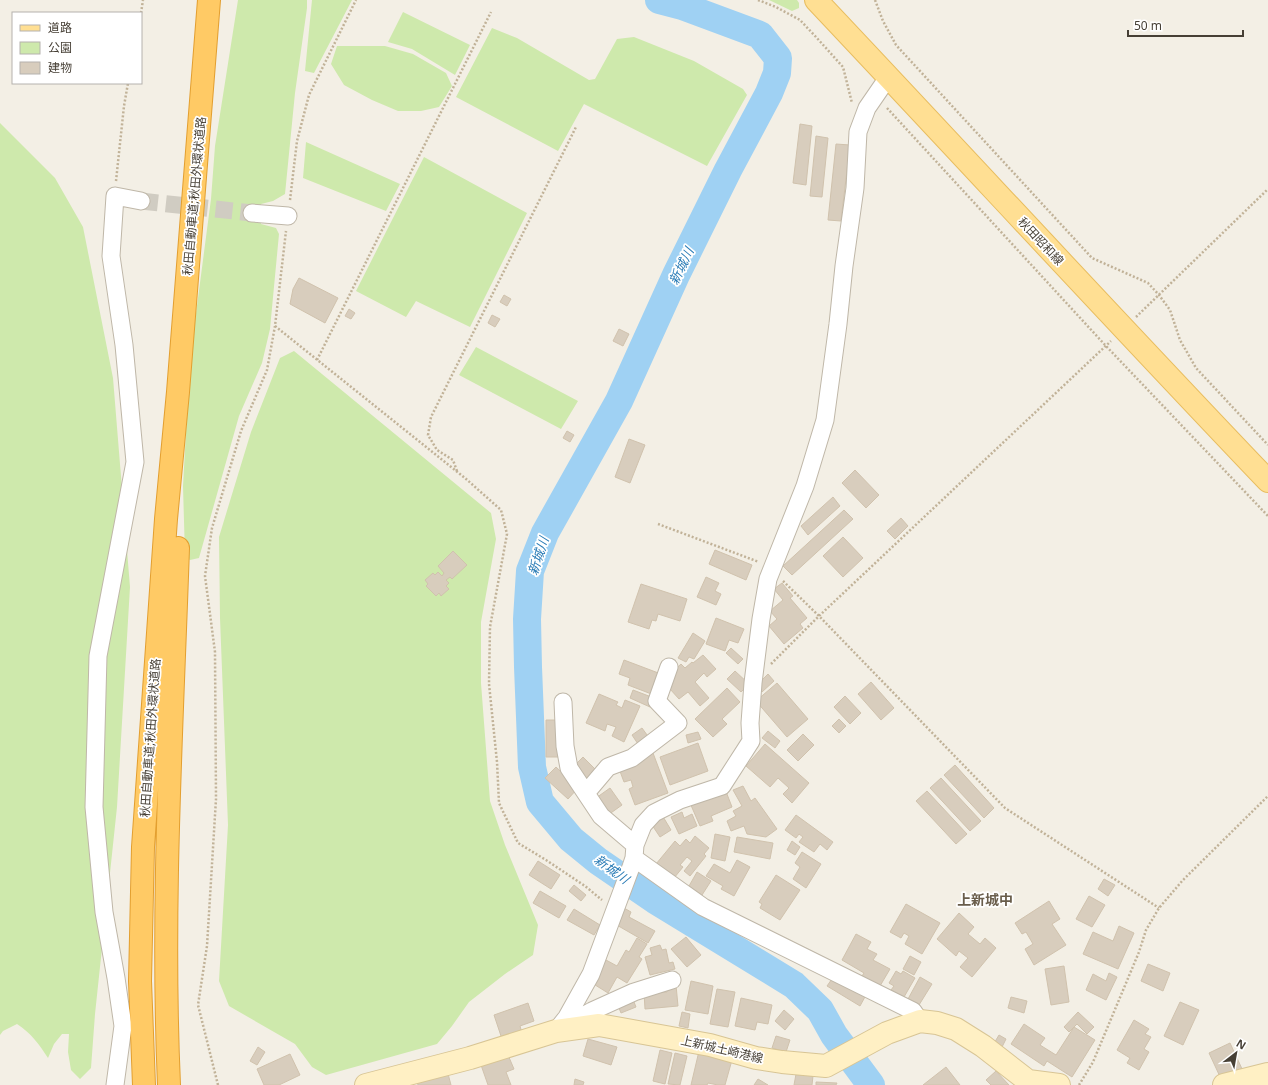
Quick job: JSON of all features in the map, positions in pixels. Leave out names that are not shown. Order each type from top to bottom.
[{"type":"highway","name":"秋田自動車道;秋田外環状道路","points":[[144,1085],[140,981],[143,847],[164,542],[178,392],[209,0]]},
{"type":"highway","name":"秋田自動車道;秋田外環状道路","points":[[169,1085],[166,1018],[167,886],[180,502],[178,392]]},
{"type":"main road","name":"秋田昭和線","points":[[816,0],[889,76],[1123,329],[1268,481]]},
{"type":"main road","name":"上新城土崎港線","points":[[366,1085],[470,1058],[556,1031],[599,1025],[710,1045],[756,1058],[826,1066],[887,1033],[920,1022],[937,1023],[956,1029],[983,1046],[1030,1083],[1059,1085]]},
{"type":"main road","points":[[1224,1085],[1268,1074]]},
{"type":"street","points":[[556,1031],[567,1017],[591,974],[634,857],[643,825],[654,813],[680,800],[722,786],[750,741],[753,683],[761,619],[768,579],[805,486],[825,420],[855,188],[858,132],[867,108],[889,76]]},
{"type":"street","points":[[116,1085],[123,1026],[104,912],[94,807],[98,656],[135,462],[124,345],[111,256],[115,196],[141,201]]},
{"type":"street","points":[[252,213],[288,216]]},
{"type":"street","points":[[586,793],[608,767],[632,758],[678,723],[657,701],[669,667]]},
{"type":"street","points":[[563,702],[565,746],[569,768],[601,816],[634,857],[703,907],[913,1011],[920,1022]]},
{"type":"street","points":[[556,1031],[592,1011],[634,992],[672,980]]},
{"type":"path","points":[[140,12],[143,0]]},
{"type":"path","points":[[218,1085],[198,1006],[207,946],[216,799],[215,652],[205,576],[212,528],[241,431],[267,370],[275,326],[297,141],[309,95],[356,0]]},
{"type":"path","points":[[758,0],[776,7],[800,20],[843,67],[860,126]]},
{"type":"path","points":[[875,0],[883,21],[896,45],[1092,258],[1148,283],[1159,295],[1170,310],[1180,340],[1196,368],[1268,445]]},
{"type":"path","points":[[317,360],[491,12]]},
{"type":"path","points":[[115,196],[124,106],[128,84]]},
{"type":"path","points":[[876,96],[956,181],[1106,346],[1268,516]]},
{"type":"path","points":[[457,471],[453,460],[437,450],[428,435],[431,417],[576,127]]},
{"type":"path","points":[[753,683],[820,616],[1106,346],[1268,189]]},
{"type":"path","points":[[275,326],[457,471],[502,510],[507,534],[490,627],[489,684],[497,762],[499,804],[518,843],[585,886],[617,904]]},
{"type":"path","points":[[658,524],[762,563],[771,569],[820,616],[1004,808],[1159,908]]},
{"type":"path","points":[[1079,1085],[1093,1062],[1139,952],[1146,930],[1159,908],[1183,880],[1268,796]]},
{"type":"green space","points":[[238,0],[307,0],[307,8],[295,93],[285,194],[273,201],[261,204],[261,224],[276,228],[279,234],[270,329],[262,363],[239,416],[199,558],[190,560],[185,556],[183,486],[190,359],[211,199],[215,146]]},
{"type":"green space","points":[[312,0],[352,0],[314,73],[305,71]]},
{"type":"green space","points":[[769,0],[797,0],[799,3],[799,8],[792,11]]},
{"type":"green space","points":[[403,12],[470,45],[455,75],[412,49],[388,42]]},
{"type":"green space","points":[[492,28],[517,38],[589,80],[595,79],[617,39],[634,37],[694,61],[743,89],[747,95],[707,166],[584,104],[558,151],[456,97]]},
{"type":"green space","points":[[337,46],[385,46],[413,54],[446,73],[452,86],[439,107],[421,111],[398,111],[372,100],[344,85],[331,64]]},
{"type":"green space","points":[[0,123],[55,178],[83,227],[113,378],[130,587],[117,807],[95,1014],[91,1068],[80,1079],[71,1070],[68,1052],[69,1034],[62,1034],[54,1044],[48,1058],[34,1039],[17,1024],[3,1031],[0,1035]]},
{"type":"green space","points":[[306,142],[400,184],[386,211],[303,178]]},
{"type":"green space","points":[[424,157],[527,213],[470,327],[416,301],[406,317],[356,291]]},
{"type":"green space","points":[[476,347],[578,401],[561,429],[459,375]]},
{"type":"green space","points":[[294,351],[491,513],[496,539],[481,622],[481,683],[490,801],[505,845],[538,925],[533,955],[505,974],[469,1002],[437,1044],[326,1075],[312,1067],[295,1044],[229,1006],[219,981],[228,825],[220,618],[219,537],[251,432],[280,358]]},
{"type":"building","points":[[800,124],[812,126],[806,185],[793,183]]},
{"type":"building","points":[[816,136],[828,138],[822,197],[810,196]]},
{"type":"building","points":[[836,144],[850,145],[841,221],[828,220]]},
{"type":"building","points":[[299,278],[338,298],[325,323],[290,304],[293,289]]},
{"type":"building","points":[[504,295],[511,299],[507,306],[500,302]]},
{"type":"building","points":[[349,309],[355,313],[351,319],[345,316]]},
{"type":"building","points":[[492,315],[500,319],[495,327],[488,323]]},
{"type":"building","points":[[619,329],[629,334],[623,346],[613,341]]},
{"type":"building","points":[[567,431],[574,435],[570,442],[563,438]]},
{"type":"building","points":[[629,439],[645,445],[630,483],[615,477]]},
{"type":"building","points":[[855,470],[879,495],[866,508],[842,483]]},
{"type":"building","points":[[833,497],[840,506],[808,535],[801,526]]},
{"type":"building","points":[[844,510],[853,519],[792,575],[783,566]]},
{"type":"building","points":[[901,518],[908,526],[895,539],[887,531]]},
{"type":"building","points":[[843,537],[863,558],[843,577],[823,556]]},
{"type":"building","points":[[715,550],[752,565],[746,580],[709,564]]},
{"type":"building","points":[[453,551],[467,565],[452,579],[450,577],[446,580],[449,583],[446,586],[449,589],[441,596],[439,593],[436,596],[426,586],[428,584],[425,580],[433,573],[435,575],[438,572],[442,576],[444,573],[438,566]]},
{"type":"building","points":[[706,577],[719,583],[715,591],[721,594],[716,605],[697,597]]},
{"type":"building","points":[[782,583],[793,596],[790,598],[807,618],[800,624],[803,628],[784,644],[769,626],[777,619],[770,611],[783,600],[774,589]]},
{"type":"building","points":[[641,584],[687,599],[680,621],[658,614],[656,621],[652,620],[649,629],[628,622]]},
{"type":"building","points":[[716,618],[744,629],[738,643],[729,640],[725,651],[706,644]]},
{"type":"building","points":[[693,633],[705,641],[694,659],[689,657],[686,662],[678,658]]},
{"type":"building","points":[[731,648],[743,659],[738,664],[726,653]]},
{"type":"building","points":[[703,655],[716,669],[707,677],[704,673],[695,682],[709,698],[700,706],[688,692],[679,699],[670,689],[672,687],[667,681],[669,675],[681,664],[685,668]]},
{"type":"building","points":[[624,660],[661,674],[654,695],[628,685],[630,678],[619,674]]},
{"type":"building","points":[[735,671],[749,684],[741,692],[727,679]]},
{"type":"building","points":[[768,674],[774,681],[762,692],[756,686]]},
{"type":"building","points":[[871,682],[894,708],[881,720],[858,694]]},
{"type":"building","points":[[777,683],[808,719],[787,737],[756,701]]},
{"type":"building","points":[[727,688],[740,702],[722,719],[727,724],[713,737],[695,719]]},
{"type":"building","points":[[633,690],[654,698],[650,707],[630,698]]},
{"type":"building","points":[[599,694],[618,702],[616,705],[622,708],[625,700],[640,706],[624,742],[612,736],[616,727],[607,724],[605,731],[586,723]]},
{"type":"building","points":[[845,696],[861,713],[850,724],[834,707]]},
{"type":"building","points":[[839,719],[846,726],[839,733],[832,726]]},
{"type":"building","points":[[546,720],[560,720],[560,757],[546,757]]},
{"type":"building","points":[[642,728],[650,739],[640,747],[632,735]]},
{"type":"building","points":[[768,731],[780,741],[775,748],[762,738]]},
{"type":"building","points":[[698,732],[701,739],[688,743],[686,735]]},
{"type":"building","points":[[803,734],[814,745],[798,761],[787,750]]},
{"type":"building","points":[[698,743],[708,771],[670,785],[660,757]]},
{"type":"building","points":[[765,744],[809,783],[792,803],[783,794],[789,788],[778,778],[770,787],[746,766]]},
{"type":"building","points":[[653,753],[668,793],[635,805],[629,789],[633,787],[631,780],[624,782],[618,766]]},
{"type":"building","points":[[583,757],[598,772],[587,783],[572,768]]},
{"type":"building","points":[[955,765],[994,808],[984,818],[944,775]]},
{"type":"building","points":[[556,767],[578,788],[568,799],[545,778]]},
{"type":"building","points":[[941,778],[981,821],[970,831],[930,788]]},
{"type":"building","points":[[743,786],[751,801],[755,798],[777,829],[766,837],[747,834],[744,826],[731,831],[727,821],[736,816],[733,811],[742,806],[733,790]]},
{"type":"building","points":[[610,788],[622,805],[608,815],[596,798]]},
{"type":"building","points":[[725,789],[732,807],[711,816],[713,821],[700,826],[690,803]]},
{"type":"building","points":[[927,791],[967,834],[956,844],[916,801]]},
{"type":"building","points":[[682,812],[684,818],[692,814],[697,826],[679,834],[671,817]]},
{"type":"building","points":[[662,815],[671,830],[660,837],[650,822]]},
{"type":"building","points":[[796,815],[833,842],[827,850],[820,844],[814,852],[799,842],[803,837],[799,834],[796,838],[785,830]]},
{"type":"building","points":[[715,834],[730,837],[725,861],[711,858]]},
{"type":"building","points":[[695,836],[709,848],[704,854],[706,856],[690,876],[684,871],[692,861],[687,857],[680,865],[683,867],[674,878],[656,864],[675,841],[680,846],[686,839],[690,843]]},
{"type":"building","points":[[737,837],[773,843],[770,859],[734,852]]},
{"type":"building","points":[[792,841],[800,847],[795,855],[787,850]]},
{"type":"building","points":[[802,852],[821,864],[806,888],[793,879],[800,867],[795,863]]},
{"type":"building","points":[[737,860],[750,867],[734,896],[721,889],[723,886],[706,876],[714,864],[730,873]]},
{"type":"building","points":[[538,861],[560,875],[551,889],[529,875]]},
{"type":"building","points":[[697,872],[711,881],[702,895],[689,886]]},
{"type":"building","points":[[776,875],[800,890],[780,920],[760,908],[762,904],[759,902]]},
{"type":"building","points":[[1104,879],[1115,885],[1108,896],[1098,889]]},
{"type":"building","points":[[574,885],[586,895],[581,901],[569,891]]},
{"type":"building","points":[[540,891],[566,906],[559,918],[533,903]]},
{"type":"building","points":[[1089,896],[1105,905],[1092,927],[1076,919]]},
{"type":"building","points":[[1049,901],[1060,919],[1052,924],[1066,945],[1034,965],[1025,949],[1033,944],[1026,932],[1022,934],[1015,923]]},
{"type":"building","points":[[906,904],[940,923],[922,954],[905,944],[909,936],[904,933],[901,938],[890,932]]},
{"type":"building","points":[[624,908],[631,912],[629,917],[655,931],[648,943],[615,924]]},
{"type":"building","points":[[574,909],[600,925],[594,935],[567,920]]},
{"type":"building","points":[[959,913],[974,927],[968,934],[980,944],[985,938],[996,948],[972,977],[960,967],[968,958],[959,951],[956,956],[937,939]]},
{"type":"building","points":[[1119,926],[1134,933],[1118,969],[1083,954],[1093,932],[1113,941]]},
{"type":"building","points":[[856,934],[871,942],[867,949],[877,954],[873,960],[890,969],[880,986],[862,976],[864,973],[842,960]]},
{"type":"building","points":[[686,937],[701,955],[687,967],[671,949]]},
{"type":"building","points":[[637,938],[647,944],[639,957],[642,959],[627,983],[617,977],[608,993],[592,983],[606,960],[617,966],[626,950],[629,952]]},
{"type":"building","points":[[660,945],[662,950],[666,949],[669,963],[673,962],[675,969],[650,975],[645,957],[652,955],[650,948]]},
{"type":"building","points":[[910,956],[921,962],[914,975],[903,969]]},
{"type":"building","points":[[1148,964],[1170,973],[1163,991],[1141,981]]},
{"type":"building","points":[[1064,966],[1069,1002],[1051,1005],[1045,969]]},
{"type":"building","points":[[896,971],[901,974],[903,971],[915,978],[904,997],[891,990],[894,986],[889,983]]},
{"type":"building","points":[[1109,973],[1117,977],[1106,1000],[1086,990],[1093,974],[1106,981]]},
{"type":"building","points":[[834,976],[866,995],[860,1006],[827,986]]},
{"type":"building","points":[[920,977],[932,984],[919,1005],[908,999]]},
{"type":"building","points":[[691,981],[713,986],[708,1014],[685,1010]]},
{"type":"building","points":[[676,985],[678,1006],[645,1009],[644,993],[667,992],[667,986]]},
{"type":"building","points":[[717,989],[735,992],[728,1027],[710,1024]]},
{"type":"building","points":[[632,997],[636,1007],[621,1013],[617,1003]]},
{"type":"building","points":[[1011,997],[1027,1001],[1024,1013],[1008,1008]]},
{"type":"building","points":[[741,998],[772,1005],[768,1024],[757,1022],[755,1030],[735,1026]]},
{"type":"building","points":[[1180,1002],[1199,1010],[1183,1045],[1164,1036]]},
{"type":"building","points":[[528,1003],[534,1021],[520,1026],[522,1033],[502,1039],[494,1015]]},
{"type":"building","points":[[784,1010],[794,1019],[785,1030],[775,1021]]},
{"type":"building","points":[[682,1012],[690,1014],[688,1028],[679,1026]]},
{"type":"building","points":[[1078,1012],[1094,1027],[1087,1034],[1077,1024],[1069,1032],[1064,1027]]},
{"type":"building","points":[[1134,1020],[1149,1029],[1145,1034],[1151,1037],[1144,1049],[1149,1052],[1139,1070],[1127,1063],[1130,1058],[1117,1050]]},
{"type":"building","points":[[1024,1024],[1045,1038],[1040,1045],[1056,1055],[1074,1027],[1095,1040],[1072,1077],[1047,1061],[1044,1066],[1011,1044]]},
{"type":"building","points":[[999,1035],[1006,1039],[1001,1049],[993,1045]]},
{"type":"building","points":[[776,1036],[790,1040],[786,1052],[772,1048]]},
{"type":"building","points":[[588,1039],[617,1047],[611,1065],[583,1056]]},
{"type":"building","points":[[1230,1043],[1243,1071],[1222,1081],[1209,1053]]},
{"type":"building","points":[[258,1047],[265,1052],[257,1065],[250,1061]]},
{"type":"building","points":[[660,1050],[672,1053],[665,1084],[653,1081]]},
{"type":"building","points":[[699,1051],[732,1060],[725,1085],[708,1083],[707,1085],[691,1085]]},
{"type":"building","points":[[675,1053],[687,1056],[680,1085],[668,1084]]},
{"type":"building","points":[[290,1054],[300,1075],[279,1085],[264,1085],[257,1069]]},
{"type":"building","points":[[508,1055],[514,1069],[506,1072],[511,1085],[488,1085],[481,1065]]},
{"type":"building","points":[[946,1067],[960,1085],[923,1085]]},
{"type":"building","points":[[447,1070],[451,1085],[418,1085],[416,1079]]},
{"type":"building","points":[[996,1071],[1009,1085],[991,1085],[986,1080]]},
{"type":"building","points":[[796,1074],[813,1076],[812,1085],[794,1085]]},
{"type":"building","points":[[575,1079],[584,1082],[583,1085],[574,1085]]},
{"type":"building","points":[[758,1079],[768,1085],[754,1085]]},
{"type":"building","points":[[816,1082],[837,1083],[836,1085],[816,1085]]},
{"type":"waterway","name":"新城川","points":[[659,0],[682,6],[760,35],[778,58],[777,73],[769,93],[728,170],[676,275],[619,401],[545,533],[530,571],[527,619],[532,767],[540,802],[571,839],[598,861],[655,900],[794,985],[820,1010],[834,1035],[871,1085]]},
{"type":"tunnel","points":[[141,201],[252,213]]},
{"type":"district","name":"上新城中","points":[[985,899]]}]
